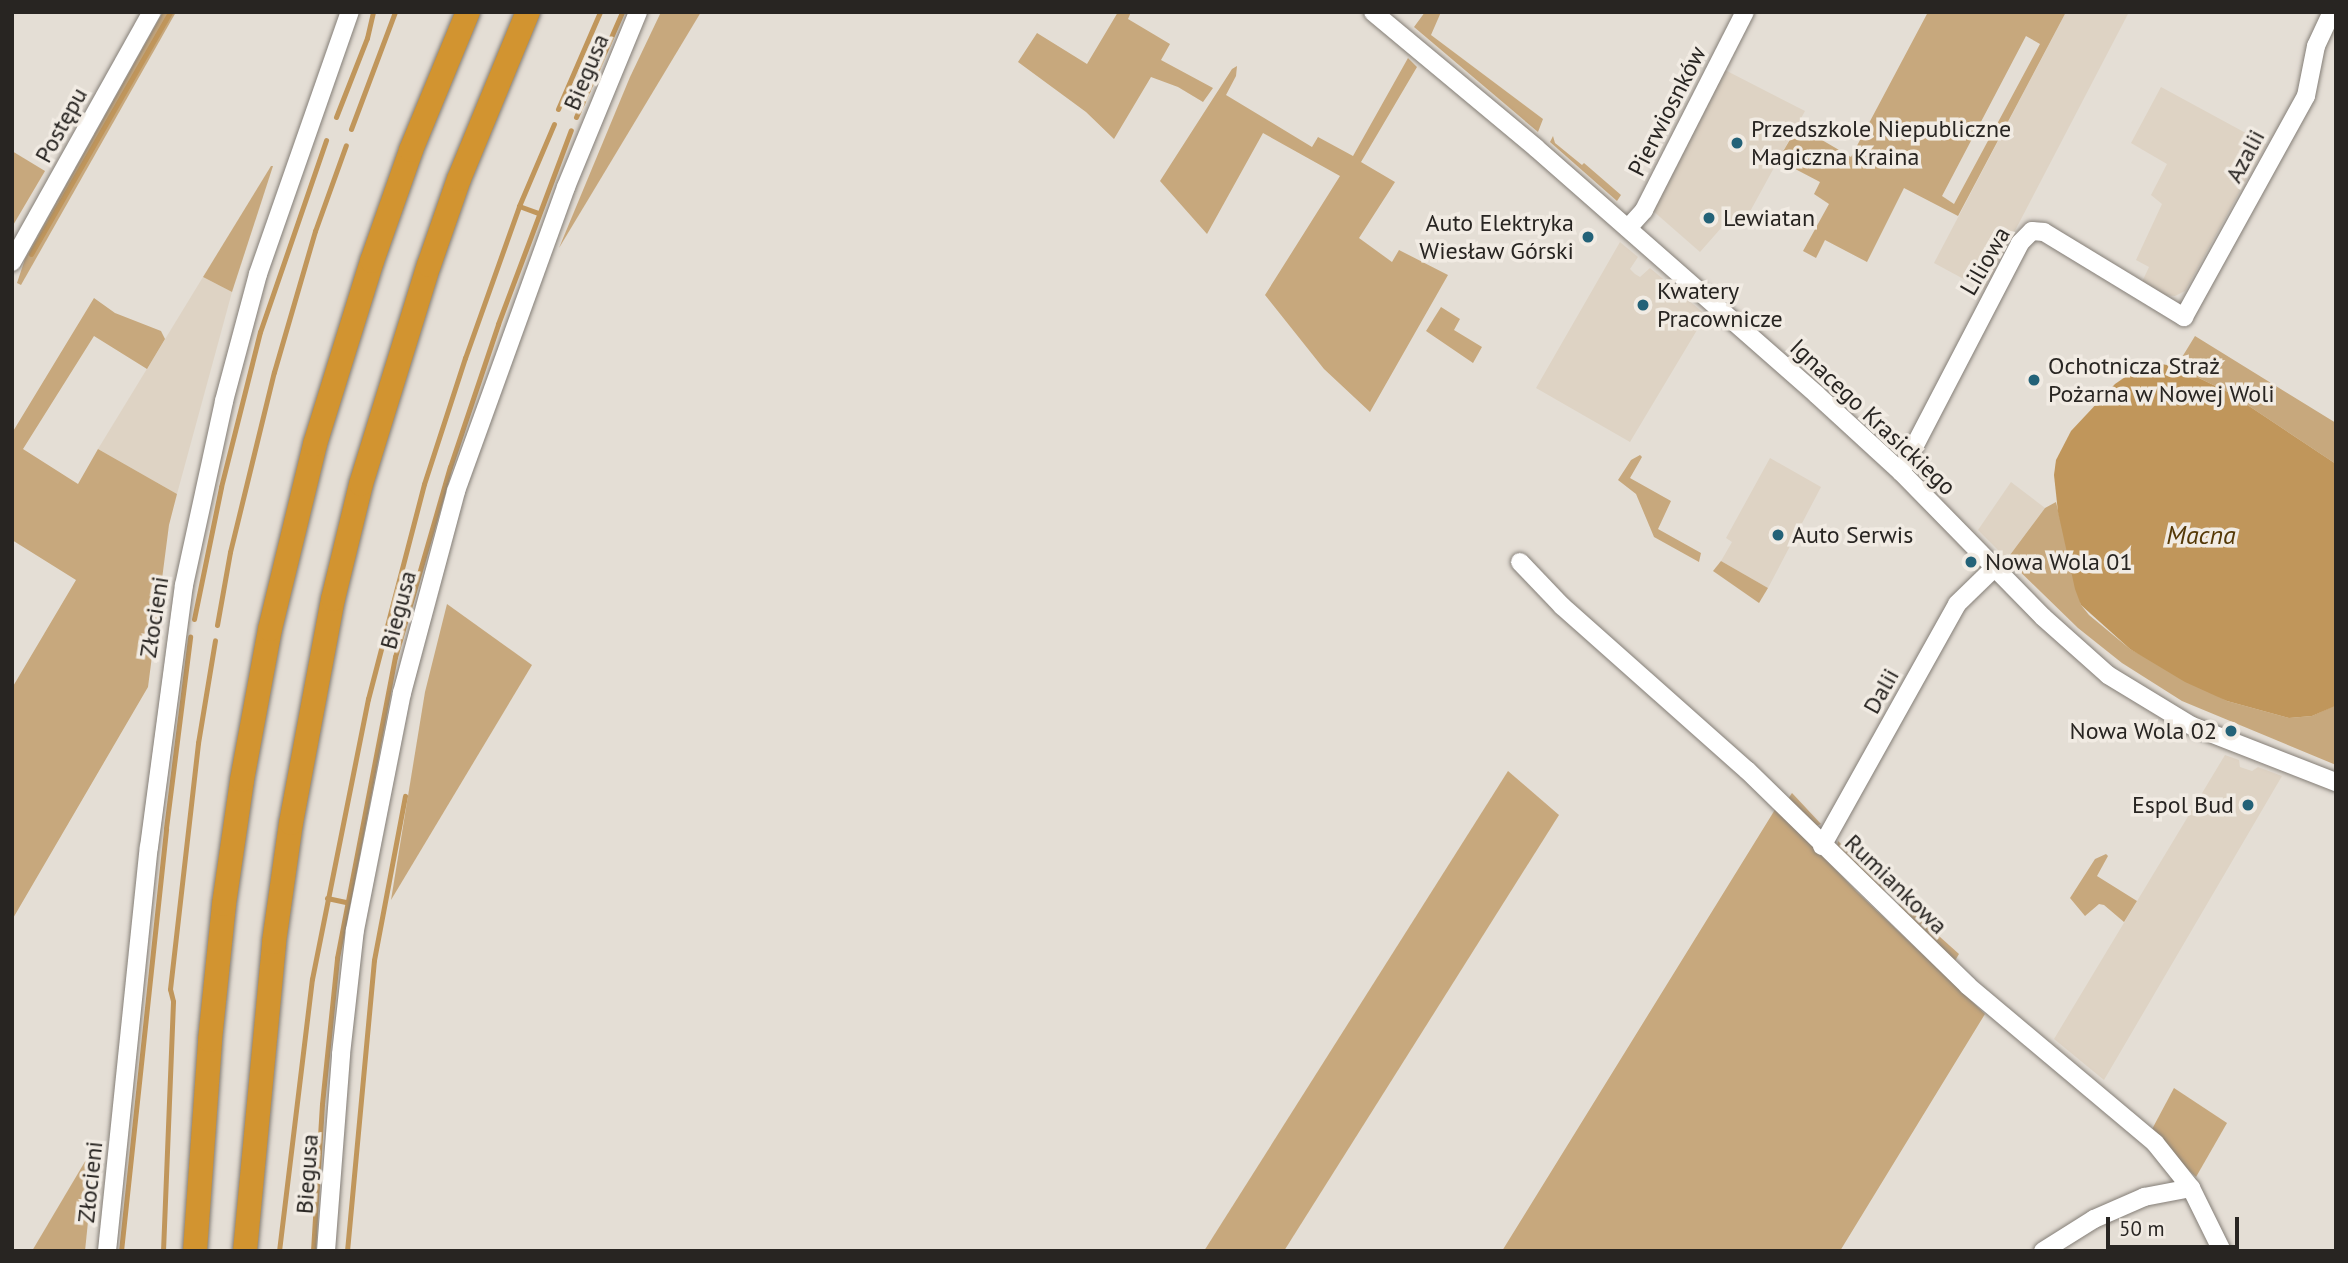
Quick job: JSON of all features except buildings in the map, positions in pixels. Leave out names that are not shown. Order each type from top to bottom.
[{"type":"highway","points":[[195,1251],[210,1040],[224,904],[242,780],[270,629],[315,444],[372,261],[411,150],[468,12]]},
{"type":"highway","points":[[246,1251],[274,942],[291,823],[333,599],[364,473],[429,265],[459,179],[528,12]]},
{"type":"street","name":"Postępu","points":[[12,262],[152,12]]},
{"type":"street","name":"Złocieni","points":[[107,1251],[149,847],[184,585],[224,401],[258,274],[351,12]]},
{"type":"street","name":"Biegusa","points":[[326,1251],[341,1054],[355,930],[408,668],[456,491],[566,187],[638,12]]},
{"type":"street","name":"Ignacego Krasickiego","points":[[1373,12],[1628,228],[1900,472],[1994,568],[2108,674],[2155,706],[2225,740],[2336,782]]},
{"type":"street","name":"Pierwiosnków","points":[[1628,228],[1644,210],[1745,12]]},
{"type":"street","name":"Azalii","points":[[2184,317],[2306,96],[2316,46],[2332,12]]},
{"type":"street","name":"Liliowa","points":[[1900,472],[2020,243],[2032,231],[2044,232],[2184,317]]},
{"type":"street","name":"Rumiankowa","points":[[1520,562],[1562,606],[1747,771],[1968,986],[2155,1143],[2191,1188],[2222,1251]]},
{"type":"street","name":"Dalii","points":[[1822,846],[1957,604],[1994,568]]},
{"type":"street","points":[[2043,1251],[2094,1219],[2144,1197],[2191,1188]]},
{"type":"shaded area","points":[[163,12],[176,12],[21,285],[17,283],[25,259]]},
{"type":"shaded area","points":[[661,12],[701,12],[559,248],[630,77]]},
{"type":"shaded area","points":[[1118,12],[1131,12],[1128,19],[1170,44],[1161,60],[1213,88],[1203,102],[1178,87],[1151,77],[1114,139],[1086,112],[1018,62],[1037,33],[1087,64]]},
{"type":"shaded area","points":[[1425,12],[1441,12],[1431,35],[1543,119],[1538,132],[1414,27]]},
{"type":"shaded area","points":[[1928,12],[2066,12],[1958,216],[1904,188],[1867,262],[1825,240],[1816,258],[1803,251],[1829,204],[1814,194],[1820,182],[1778,160],[1798,126],[1851,157]],"holes":[[[2026,36],[2040,44],[1954,204],[1942,196]]]},
{"type":"shaded area","points":[[2066,12],[2129,12],[1984,290],[1934,263]]},
{"type":"shaded area","points":[[1408,58],[1417,67],[1361,162],[1395,182],[1359,238],[1392,262],[1399,250],[1448,275],[1370,412],[1324,369],[1265,295],[1340,176],[1263,133],[1207,234],[1160,181],[1232,69],[1237,66],[1236,76],[1226,95],[1312,147],[1318,137],[1353,156]]},
{"type":"shaded area","name":"Przedszkole Niepubliczne Magiczna Kraina","points":[[1725,70],[1805,111],[1741,228],[1729,219],[1700,252],[1652,210]]},
{"type":"shaded area","points":[[2161,87],[2266,144],[2185,291],[2175,296],[2162,295],[2142,282],[2149,267],[2136,260],[2162,204],[2151,195],[2167,164],[2131,143]]},
{"type":"shaded area","points":[[1553,136],[1555,143],[1582,165],[1584,163],[1621,195],[1617,201],[1550,142]]},
{"type":"shaded area","points":[[12,151],[45,171],[12,227]]},
{"type":"shaded area","points":[[273,166],[232,292],[203,277]]},
{"type":"shaded area","points":[[1620,242],[1638,257],[1630,269],[1635,274],[1640,277],[1650,268],[1706,315],[1630,442],[1536,388]]},
{"type":"shaded area","points":[[203,277],[232,292],[177,494],[98,449]]},
{"type":"shaded area","points":[[94,298],[115,313],[161,331],[165,339],[147,369],[94,336],[23,449],[78,484],[98,449],[177,494],[169,525],[148,687],[12,920],[12,688],[76,580],[12,540],[12,433]]},
{"type":"shaded area","points":[[1441,307],[1460,319],[1454,330],[1482,347],[1473,363],[1426,331]]},
{"type":"shaded area","points":[[2195,336],[2336,423],[2336,464],[2228,392],[2176,367]]},
{"type":"shaded area","points":[[1640,455],[1642,457],[1630,478],[1671,501],[1658,529],[1701,553],[1699,562],[1654,537],[1636,494],[1618,480],[1631,460]]},
{"type":"shaded area","points":[[1770,458],[1821,487],[1768,588],[1721,561],[1732,542],[1726,538]]},
{"type":"shaded area","points":[[2011,482],[2045,508],[2007,559],[1978,530]]},
{"type":"shaded area","points":[[2056,502],[2081,605],[2089,615],[2130,649],[2227,701],[2289,718],[2312,716],[2336,705],[2336,765],[2182,701],[2122,663],[2078,628],[2007,559],[2045,508]]},
{"type":"shaded area","points":[[1721,561],[1768,588],[1759,603],[1713,571]]},
{"type":"shaded area","points":[[447,604],[532,665],[391,900],[425,692]]},
{"type":"shaded area","points":[[2225,755],[2239,760],[2240,767],[2252,771],[2258,767],[2282,776],[2104,1080],[2054,1039]]},
{"type":"shaded area","points":[[1508,771],[1559,815],[1284,1251],[1204,1251]]},
{"type":"shaded area","points":[[1792,793],[1821,824],[1812,828],[1786,802]]},
{"type":"shaded area","points":[[1776,808],[1857,892],[1985,1014],[1840,1251],[1502,1251]]},
{"type":"shaded area","points":[[1838,841],[1887,888],[1882,892],[1836,851]]},
{"type":"shaded area","points":[[2106,854],[2108,856],[2097,876],[2137,901],[2124,922],[2104,905],[2099,904],[2085,916],[2070,898],[2095,859]]},
{"type":"shaded area","points":[[1901,902],[1959,954],[1953,964],[1895,910]]},
{"type":"shaded area","points":[[2174,1088],[2227,1123],[2196,1177],[2150,1133]]},
{"type":"shaded area","points":[[96,1143],[85,1251],[32,1251]]},
{"type":"water","name":"Macna","points":[[2162,364],[2176,367],[2228,392],[2336,464],[2335,706],[2312,716],[2289,718],[2227,701],[2185,682],[2130,649],[2081,605],[2058,512],[2054,475],[2056,460],[2071,431],[2115,384],[2131,373]]},
{"type":"waterway","points":[[31,254],[170,12]]},
{"type":"waterway","points":[[336,117],[367,38],[373,12]]},
{"type":"waterway","points":[[351,129],[395,12]]},
{"type":"waterway","points":[[558,109],[600,12]]},
{"type":"waterway","points":[[576,117],[622,12]]},
{"type":"waterway","points":[[279,1251],[312,979],[368,699],[424,484],[519,206],[554,124]]},
{"type":"waterway","points":[[313,1251],[322,1104],[337,958],[395,657],[450,467],[498,324],[571,130]]},
{"type":"waterway","points":[[194,619],[221,487],[260,332],[326,140]]},
{"type":"waterway","points":[[217,625],[230,552],[274,372],[315,231],[346,145]]},
{"type":"waterway","points":[[519,206],[538,213]]},
{"type":"waterway","points":[[121,1251],[166,828],[190,637]]},
{"type":"waterway","points":[[163,1251],[173,1001],[170,989],[198,743],[215,640]]},
{"type":"waterway","points":[[347,1251],[374,960],[405,796]]},
{"type":"waterway","points":[[327,898],[346,902]]},
{"type":"place","name":"Przedszkole Niepubliczne Magiczna Kraina","points":[[1737,143]]},
{"type":"place","name":"Lewiatan","points":[[1709,218]]},
{"type":"place","name":"Auto Elektryka Wiesław Górski","points":[[1588,237]]},
{"type":"place","name":"Kwatery Pracownicze","points":[[1643,305]]},
{"type":"place","name":"Ochotnicza Straż Pożarna w Nowej Woli","points":[[2034,380]]},
{"type":"place","name":"Auto Serwis","points":[[1778,535]]},
{"type":"place","name":"Nowa Wola 01","points":[[1971,562]]},
{"type":"place","name":"Nowa Wola 02","points":[[2231,731]]},
{"type":"place","name":"Espol Bud","points":[[2248,805]]}]
